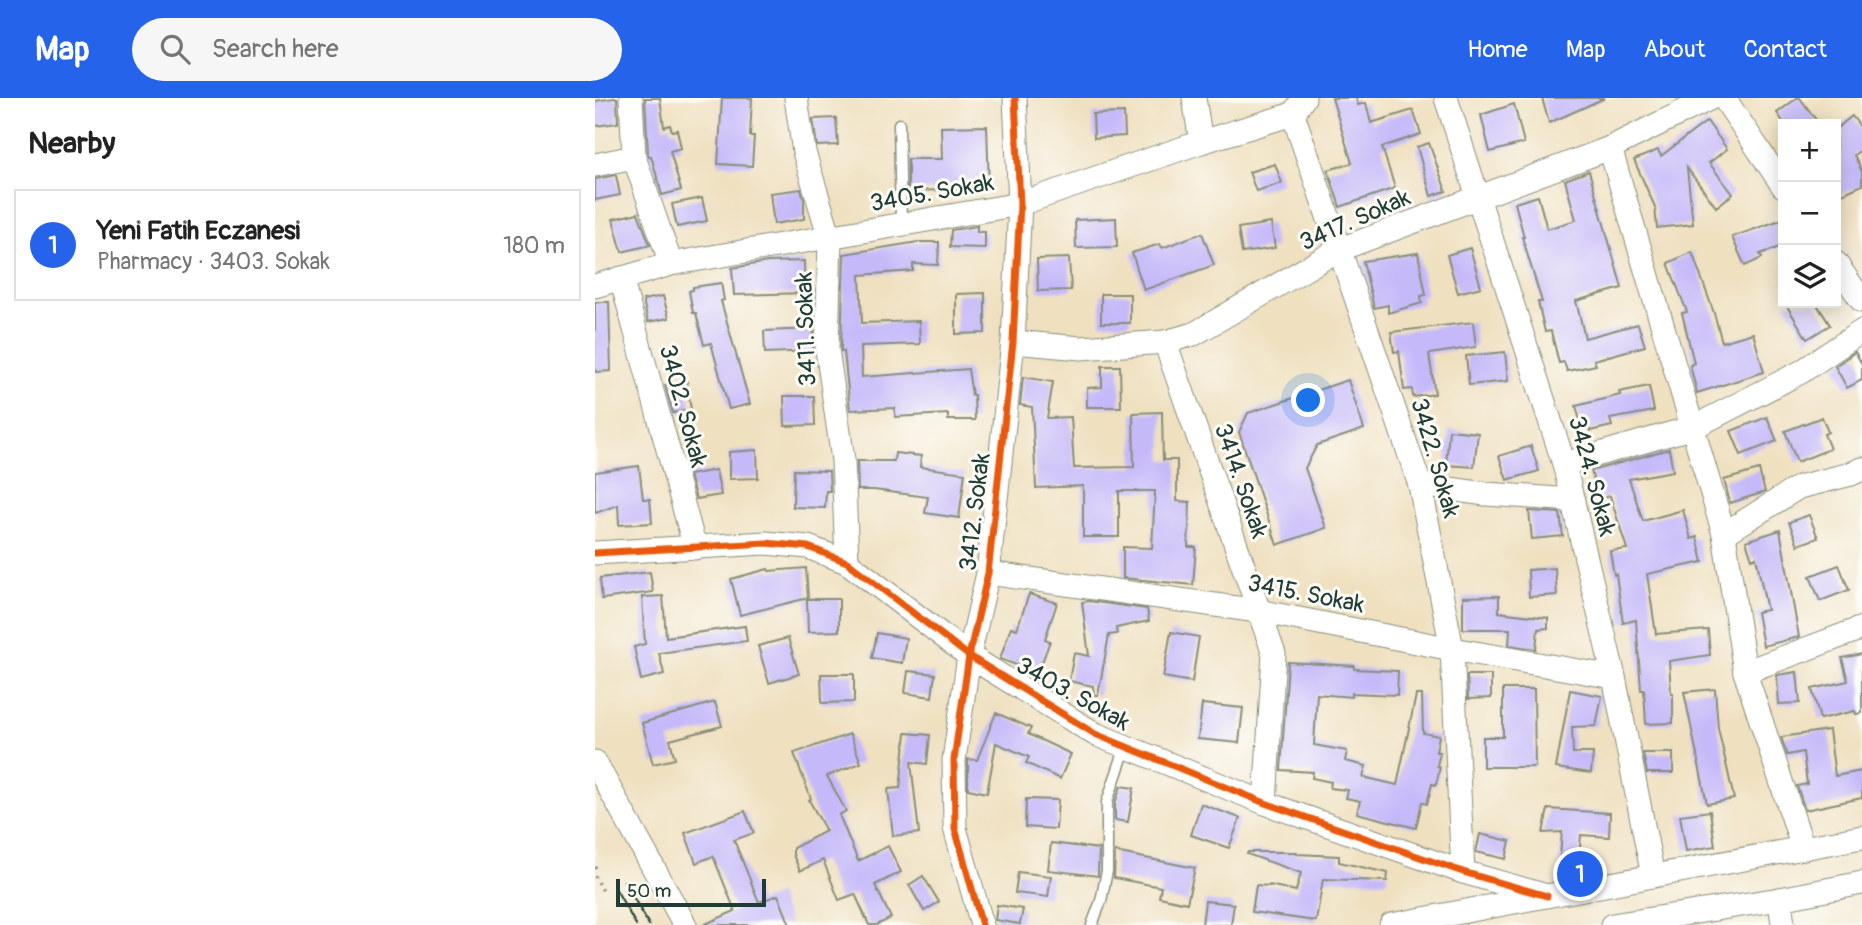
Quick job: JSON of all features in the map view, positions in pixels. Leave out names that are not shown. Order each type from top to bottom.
[{"type":"street","points":[[631,98],[634,157],[671,264]]},
{"type":"street","name":"3411. Sokak","points":[[796,98],[804,152],[830,238],[827,349],[843,460],[847,562]]},
{"type":"street","name":"3412. Sokak","points":[[982,925],[955,828],[954,760],[969,656],[988,573],[1013,342],[1020,204],[1015,98]]},
{"type":"street","points":[[1194,98],[1201,142]]},
{"type":"street","name":"3424. Sokak","points":[[1446,98],[1564,464],[1614,677],[1653,876]]},
{"type":"street","name":"3417. Sokak","points":[[1013,342],[1081,348],[1165,342],[1194,334],[1338,250],[1610,148],[1711,98]]},
{"type":"street","points":[[1724,98],[1780,182]]},
{"type":"street","name":"3405. Sokak","points":[[595,286],[671,264],[1020,204],[1299,106]]},
{"type":"street","name":"3422. Sokak","points":[[1299,106],[1338,250],[1420,485],[1452,649],[1463,872]]},
{"type":"street","points":[[1610,148],[1724,534],[1745,672],[1803,848]]},
{"type":"street","points":[[595,165],[634,157]]},
{"type":"street","points":[[1841,270],[1862,301]]},
{"type":"street","name":"3402. Sokak","points":[[621,278],[695,548]]},
{"type":"street","points":[[1564,464],[1694,427],[1801,372],[1862,331]]},
{"type":"street","name":"3414. Sokak","points":[[1165,342],[1274,654],[1265,803]]},
{"type":"street","points":[[1724,534],[1799,488],[1862,469]]},
{"type":"street","points":[[1420,485],[1486,494],[1573,500]]},
{"type":"street","name":"3403. Sokak","points":[[595,553],[766,543],[808,547],[847,562],[969,656],[1095,734],[1265,803],[1463,872],[1547,896]]},
{"type":"street","name":"3415. Sokak","points":[[988,573],[1258,611],[1614,677]]},
{"type":"street","points":[[1745,672],[1862,628]]},
{"type":"street","points":[[595,762],[685,925]]},
{"type":"street","points":[[1391,925],[1862,837]]},
{"type":"street","points":[[1612,925],[1780,899],[1862,883]]},
{"type":"street","points":[[1780,899],[1783,925]]},
{"type":"lane","points":[[899,124],[901,225]]},
{"type":"lane","points":[[1093,925],[1107,871],[1107,802],[1126,746]]},
{"type":"path","points":[[595,871],[603,891]]},
{"type":"building","points":[[617,98],[618,123],[595,126],[595,101]]},
{"type":"building","points":[[645,98],[660,98],[664,127],[670,125],[672,131],[677,130],[681,148],[670,151],[681,190],[662,195],[651,156],[648,154]]},
{"type":"building","points":[[722,98],[752,98],[752,166],[718,164]]},
{"type":"building","points":[[1332,98],[1356,98],[1358,105],[1366,103],[1371,123],[1413,110],[1421,134],[1382,147],[1395,188],[1340,207],[1328,170],[1352,163]]},
{"type":"building","points":[[1542,98],[1605,98],[1549,123]]},
{"type":"building","points":[[1800,98],[1815,119],[1781,119],[1777,113]]},
{"type":"building","points":[[1514,104],[1524,143],[1490,152],[1481,115]]},
{"type":"building","points":[[1124,113],[1125,136],[1094,138],[1093,114]]},
{"type":"building","points":[[1852,116],[1862,129],[1862,149],[1854,155],[1862,172],[1862,185],[1841,195],[1841,182],[1841,125]]},
{"type":"building","points":[[836,118],[838,145],[817,146],[813,119]]},
{"type":"building","points":[[1707,121],[1727,149],[1709,163],[1733,194],[1716,207],[1687,168],[1693,224],[1657,228],[1655,207],[1634,160],[1658,150],[1661,156]]},
{"type":"building","points":[[987,126],[989,189],[908,191],[908,159],[942,159],[941,127]]},
{"type":"building","points":[[1429,143],[1446,191],[1431,196],[1417,147]]},
{"type":"building","points":[[1275,164],[1282,183],[1256,191],[1249,172]]},
{"type":"building","points":[[1589,171],[1622,288],[1576,301],[1585,338],[1638,324],[1645,346],[1594,360],[1596,365],[1567,371],[1564,362],[1559,363],[1551,331],[1545,332],[1538,302],[1542,302],[1522,237],[1515,203],[1538,196],[1547,229],[1576,220],[1565,180]]},
{"type":"building","points":[[616,175],[620,195],[595,200],[595,179]]},
{"type":"building","points":[[801,189],[804,219],[774,224],[770,193]]},
{"type":"building","points":[[702,198],[707,221],[677,227],[672,204]]},
{"type":"building","points":[[638,213],[650,245],[622,252],[613,219]]},
{"type":"building","points":[[1116,218],[1117,247],[1076,248],[1075,220]]},
{"type":"building","points":[[1778,221],[1778,248],[1760,254],[1762,258],[1745,266],[1732,237]]},
{"type":"building","points":[[1271,223],[1275,248],[1242,253],[1238,228]]},
{"type":"building","points":[[977,226],[977,232],[985,232],[985,248],[950,247],[951,230]]},
{"type":"building","points":[[1202,233],[1214,265],[1144,290],[1132,253],[1160,244],[1162,248]]},
{"type":"building","points":[[918,242],[939,242],[938,265],[913,264],[913,271],[860,275],[862,323],[919,321],[920,344],[861,346],[862,377],[968,369],[974,395],[975,420],[948,420],[948,414],[895,417],[895,408],[850,410],[844,351],[841,351],[844,254]]},
{"type":"building","points":[[1470,248],[1481,287],[1458,293],[1447,255]]},
{"type":"building","points":[[1692,252],[1722,342],[1753,333],[1764,372],[1697,393],[1690,365],[1694,363],[1682,313],[1687,312],[1668,263]]},
{"type":"building","points":[[1418,253],[1426,295],[1421,296],[1422,303],[1388,313],[1388,305],[1374,308],[1363,261]]},
{"type":"building","points":[[1069,258],[1071,290],[1038,291],[1037,259]]},
{"type":"building","points":[[804,261],[805,293],[734,295],[732,268],[768,262]]},
{"type":"building","points":[[721,283],[724,300],[721,301],[750,404],[729,409],[711,343],[704,345],[689,291],[693,290],[693,287]]},
{"type":"building","points":[[985,293],[985,333],[956,334],[956,294]]},
{"type":"building","points":[[1101,294],[1130,294],[1130,323],[1101,323]]},
{"type":"building","points":[[663,296],[669,318],[648,322],[643,300]]},
{"type":"building","points":[[595,302],[609,302],[611,371],[595,372]]},
{"type":"building","points":[[1788,308],[1819,308],[1830,325],[1807,339]]},
{"type":"building","points":[[1473,322],[1476,347],[1429,354],[1435,394],[1413,397],[1412,389],[1404,390],[1399,351],[1394,352],[1391,332]]},
{"type":"building","points":[[814,329],[813,351],[765,353],[764,331]]},
{"type":"building","points":[[1505,352],[1508,381],[1469,385],[1466,356]]},
{"type":"building","points":[[1855,352],[1862,364],[1862,380],[1847,388],[1835,366]]},
{"type":"building","points":[[1102,366],[1120,366],[1121,407],[1087,407],[1087,388],[1102,387]]},
{"type":"building","points":[[1023,377],[1053,382],[1047,418],[1071,417],[1074,468],[1134,467],[1133,413],[1162,412],[1163,460],[1177,460],[1177,501],[1190,502],[1188,547],[1196,547],[1193,585],[1123,578],[1123,547],[1152,548],[1155,491],[1119,491],[1119,537],[1083,537],[1083,486],[1036,488],[1032,407],[1020,405]]},
{"type":"building","points":[[1348,380],[1364,429],[1317,445],[1305,468],[1326,528],[1277,545],[1239,432],[1248,413]]},
{"type":"building","points":[[687,382],[691,410],[673,413],[665,385]]},
{"type":"building","points":[[1649,386],[1654,411],[1610,419],[1612,426],[1590,431],[1586,419],[1580,421],[1576,406],[1620,395],[1619,392]]},
{"type":"building","points":[[784,396],[814,396],[815,425],[785,426]]},
{"type":"building","points":[[1767,417],[1777,441],[1741,455],[1731,431]]},
{"type":"building","points":[[1822,417],[1828,432],[1824,434],[1830,449],[1797,462],[1785,431]]},
{"type":"building","points":[[1449,430],[1478,433],[1474,467],[1446,465]]},
{"type":"building","points":[[1531,446],[1539,471],[1507,480],[1499,456]]},
{"type":"building","points":[[1669,449],[1673,471],[1629,479],[1643,521],[1683,510],[1691,539],[1697,537],[1703,562],[1647,574],[1656,634],[1708,630],[1710,655],[1669,661],[1673,723],[1646,724],[1636,620],[1623,623],[1610,551],[1627,549],[1610,496],[1599,499],[1591,471]]},
{"type":"building","points":[[757,450],[758,478],[729,479],[729,452]]},
{"type":"building","points":[[895,453],[921,456],[920,467],[965,473],[959,518],[925,513],[928,497],[858,490],[857,461],[894,461]]},
{"type":"building","points":[[639,466],[643,499],[650,499],[652,523],[619,525],[618,505],[595,513],[595,472]]},
{"type":"building","points":[[716,470],[721,495],[696,499],[689,475]]},
{"type":"building","points":[[794,470],[829,471],[830,491],[826,491],[825,508],[793,507]]},
{"type":"building","points":[[1759,470],[1765,492],[1730,503],[1724,480]]},
{"type":"building","points":[[1529,511],[1560,513],[1563,536],[1532,539]]},
{"type":"building","points":[[1809,515],[1818,538],[1798,545],[1789,522]]},
{"type":"building","points":[[1780,530],[1799,637],[1763,646],[1757,612],[1767,610],[1756,557],[1752,559],[1746,541]]},
{"type":"building","points":[[1839,565],[1849,590],[1820,601],[1810,576]]},
{"type":"building","points":[[806,568],[808,598],[740,615],[731,579],[768,569]]},
{"type":"building","points":[[1555,568],[1557,595],[1529,597],[1528,570]]},
{"type":"building","points":[[650,572],[653,592],[602,599],[600,578]]},
{"type":"building","points":[[1029,594],[1057,603],[1045,639],[1050,641],[1038,673],[1000,659],[1011,627],[1017,629]]},
{"type":"building","points":[[663,596],[666,637],[745,626],[747,641],[659,653],[664,674],[641,680],[634,647],[645,644],[642,597]]},
{"type":"building","points":[[1499,596],[1499,612],[1548,618],[1548,628],[1538,629],[1536,649],[1509,645],[1510,629],[1463,629],[1463,597]]},
{"type":"building","points":[[807,599],[839,599],[839,631],[808,632]]},
{"type":"building","points":[[1082,602],[1147,609],[1149,621],[1116,628],[1117,634],[1109,635],[1098,695],[1094,695],[1093,686],[1069,681],[1074,653],[1089,656]]},
{"type":"building","points":[[1171,632],[1199,637],[1192,682],[1163,677]]},
{"type":"building","points":[[877,633],[906,638],[902,663],[872,658]]},
{"type":"building","points":[[788,638],[799,674],[769,683],[758,646]]},
{"type":"building","points":[[1862,654],[1862,713],[1856,714],[1855,711],[1820,719],[1812,689],[1848,681],[1842,658]]},
{"type":"building","points":[[1288,662],[1398,671],[1397,695],[1352,693],[1352,697],[1317,694],[1314,745],[1347,751],[1345,761],[1366,766],[1363,777],[1397,785],[1416,695],[1422,695],[1423,733],[1439,736],[1436,752],[1440,752],[1437,766],[1440,767],[1436,785],[1432,784],[1427,804],[1422,802],[1416,828],[1357,813],[1360,801],[1346,798],[1348,790],[1330,788],[1331,782],[1312,778],[1313,772],[1281,770]]},
{"type":"building","points":[[908,671],[935,674],[932,697],[905,693]]},
{"type":"building","points":[[1797,672],[1800,703],[1779,704],[1777,675]]},
{"type":"building","points":[[821,674],[854,674],[854,702],[822,703]]},
{"type":"building","points":[[1467,675],[1491,675],[1491,698],[1468,699]]},
{"type":"building","points":[[1503,689],[1534,689],[1535,767],[1483,767],[1483,737],[1503,737]]},
{"type":"building","points":[[1715,689],[1718,728],[1734,799],[1707,804],[1684,692]]},
{"type":"building","points":[[1570,690],[1602,696],[1596,726],[1572,727],[1573,753],[1593,753],[1591,773],[1556,768]]},
{"type":"building","points":[[715,702],[722,726],[670,740],[675,759],[653,764],[642,723]]},
{"type":"building","points":[[1202,704],[1243,708],[1239,743],[1198,739]]},
{"type":"building","points":[[996,713],[1031,728],[1028,734],[1071,754],[1060,779],[1026,763],[1029,757],[996,743],[987,793],[968,789],[968,759],[977,760]]},
{"type":"building","points":[[1829,730],[1835,776],[1862,771],[1862,798],[1805,810],[1797,786],[1807,784],[1803,752],[1787,755],[1781,737]]},
{"type":"building","points":[[906,733],[930,735],[927,764],[911,762],[919,833],[893,836],[888,789],[900,788]]},
{"type":"building","points":[[850,734],[861,763],[827,776],[846,811],[839,815],[858,861],[888,846],[901,872],[875,885],[891,918],[877,925],[869,925],[855,894],[839,900],[823,860],[800,871],[793,855],[793,848],[826,831],[809,800],[811,799],[794,753]]},
{"type":"building","points":[[1643,753],[1673,753],[1673,773],[1647,773]]},
{"type":"building","points":[[1121,786],[1134,788],[1128,822],[1115,820],[1115,803]]},
{"type":"building","points":[[1026,799],[1058,800],[1056,829],[1025,827]]},
{"type":"building","points":[[1201,804],[1240,818],[1229,848],[1191,835]]},
{"type":"building","points":[[1548,809],[1610,813],[1609,837],[1581,835],[1578,871],[1559,869],[1562,832],[1543,833]]},
{"type":"building","points":[[745,811],[754,833],[734,840],[759,902],[778,895],[790,925],[703,925],[735,911],[713,856],[696,863],[685,833]]},
{"type":"building","points":[[1710,811],[1715,846],[1686,851],[1680,815]]},
{"type":"building","points":[[1480,834],[1510,841],[1506,859],[1476,852]]},
{"type":"building","points":[[1051,843],[1099,849],[1098,876],[1048,870]]},
{"type":"building","points":[[1115,852],[1195,868],[1187,903],[1159,897],[1161,887],[1114,878]]},
{"type":"building","points":[[1297,852],[1339,856],[1339,862],[1388,873],[1387,881],[1323,879],[1316,921],[1252,912],[1256,885],[1296,891],[1301,873],[1247,854]]},
{"type":"building","points":[[1018,872],[1051,876],[1048,897],[1015,893]]},
{"type":"building","points":[[923,876],[939,902],[924,911],[909,885]]},
{"type":"building","points":[[1205,901],[1234,904],[1231,925],[1202,925]]},
{"type":"building","points":[[997,905],[1023,909],[1020,924],[995,920]]},
{"type":"tram line","points":[[624,881],[649,925]]},
{"type":"tram line","points":[[614,886],[636,925]]},
{"type":"cycle path","points":[[982,925],[955,828],[954,760],[969,656],[988,573],[1013,342],[1020,204],[1015,98]]},
{"type":"cycle path","points":[[595,553],[766,543],[808,547],[847,562],[969,656],[1095,734],[1265,803],[1463,872],[1547,896]]},
{"type":"place","name":"Yeni Fatih Eczanesi","points":[[1580,874]]}]
